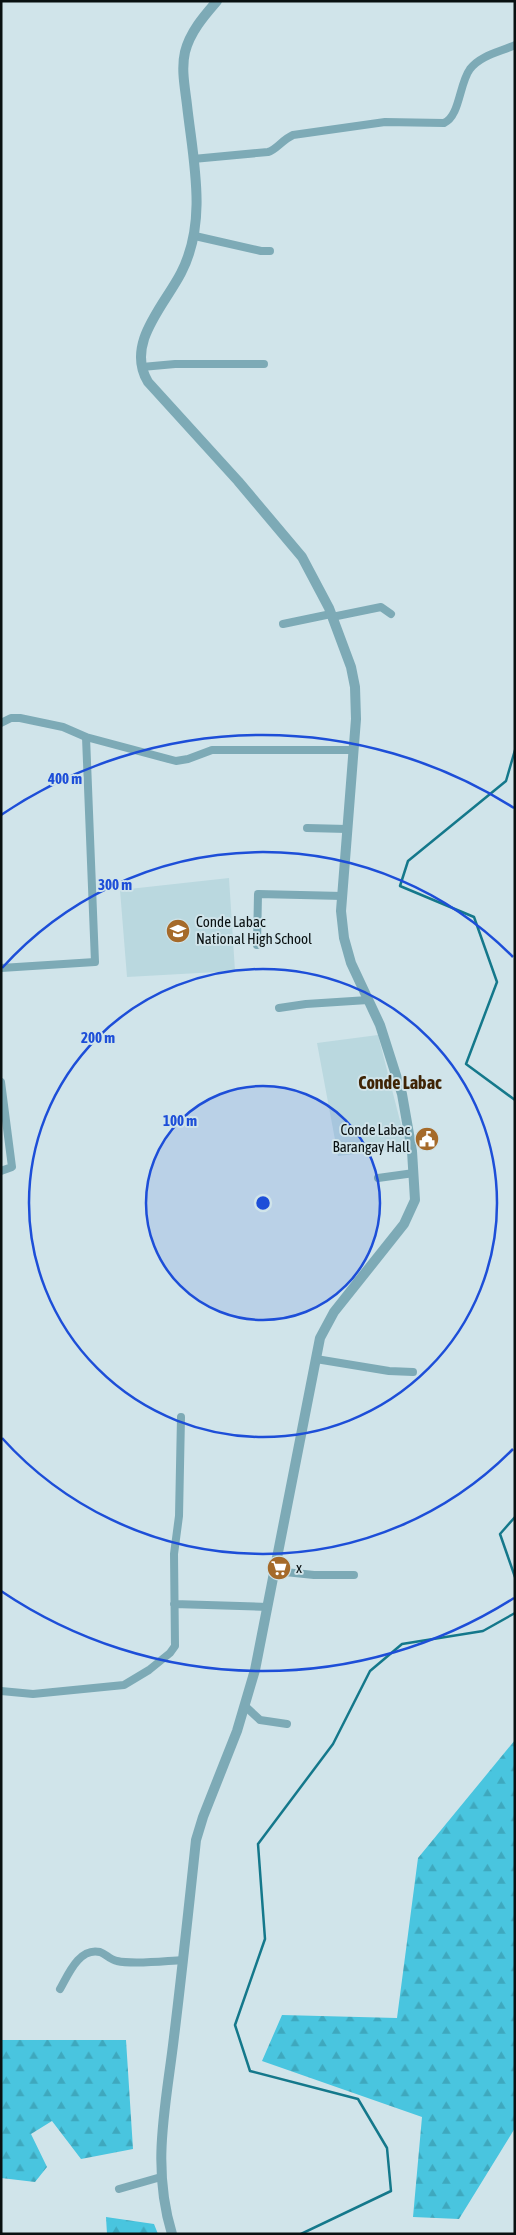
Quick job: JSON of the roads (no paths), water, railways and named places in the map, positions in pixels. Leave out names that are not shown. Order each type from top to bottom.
[{"type":"street","points":[[172,2234],[161,2177],[162,2119],[183,1960],[196,1840],[245,1706],[255,1670],[276,1571],[320,1338],[334,1312],[387,1246],[411,1213],[416,1200],[414,1173],[402,1094],[389,1049],[351,963],[344,938],[341,911],[352,750],[356,719],[355,688],[351,667],[332,615],[302,557],[255,501],[148,382],[142,367],[141,353],[144,339],[182,270],[195,236],[197,222],[193,159],[183,69],[185,52],[196,28],[218,1]]},
{"type":"street","points":[[193,159],[268,152],[273,151],[280,142],[292,136],[385,122],[444,123],[450,121],[470,69],[490,55],[515,45]]},
{"type":"street","points":[[195,236],[261,251],[270,251]]},
{"type":"street","points":[[142,367],[175,364],[264,364]]},
{"type":"street","points":[[283,624],[382,607],[391,614]]},
{"type":"street","points":[[1,723],[11,718],[20,718],[64,727],[86,737],[176,761],[188,759],[212,750],[352,750]]},
{"type":"street","points":[[1,968],[95,962],[86,737]]},
{"type":"street","points":[[307,828],[347,829]]},
{"type":"street","points":[[257,945],[258,894],[343,896]]},
{"type":"street","points":[[279,1008],[306,1004],[368,1000]]},
{"type":"street","points":[[1,1082],[12,1167],[1,1171]]},
{"type":"street","points":[[378,1178],[414,1173]]},
{"type":"street","points":[[316,1360],[389,1371],[413,1372]]},
{"type":"street","points":[[1,1691],[33,1694],[124,1685],[149,1670],[170,1653],[175,1646],[174,1554],[179,1516],[181,1417]]},
{"type":"street","points":[[276,1571],[314,1575],[354,1575]]},
{"type":"street","points":[[174,1604],[268,1607]]},
{"type":"street","points":[[245,1706],[260,1720],[288,1724]]},
{"type":"street","points":[[60,1989],[76,1963],[86,1954],[94,1952],[105,1954],[118,1961],[183,1960]]},
{"type":"street","points":[[119,2189],[161,2177]]},
{"type":"waterway","points":[[515,750],[506,781],[408,861],[400,886],[474,917],[497,982],[466,1064],[515,1100]]},
{"type":"waterway","points":[[515,1517],[500,1534],[515,1577]]},
{"type":"waterway","points":[[301,2234],[391,2191],[387,2148],[358,2099],[250,2071],[235,2025],[265,1939],[258,1844],[333,1744],[370,1671],[402,1644],[483,1631],[515,1613]]},
{"type":"place","name":"Conde Labac National High School","points":[[178,931]]},
{"type":"place","name":"Conde Labac Barangay Hall","points":[[427,1139]]},
{"type":"place","name":"x","points":[[279,1568]]},
{"type":"district","name":"Conde Labac","points":[[400,1083]]}]
